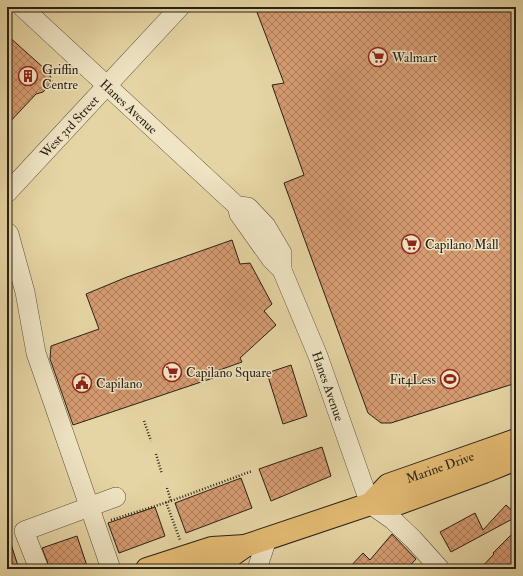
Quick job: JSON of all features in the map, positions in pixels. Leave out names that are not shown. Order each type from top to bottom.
[{"type":"main road","name":"Marine Drive","points":[[370,504],[388,485],[516,440]]},
{"type":"main road","name":"Marine Drive","points":[[147,569],[212,548],[245,546],[370,504],[396,504],[516,459]]},
{"type":"main road","name":"Marine Drive","points":[[218,567],[245,546]]},
{"type":"street","name":"Hanes Avenue","points":[[22,7],[237,206],[248,207],[266,226],[282,253],[282,270],[318,356],[370,504]]},
{"type":"street","name":"West 3rd Street","points":[[8,190],[180,7]]},
{"type":"street","points":[[7,232],[9,234],[25,292],[36,353],[111,569]]},
{"type":"street","points":[[38,569],[24,531],[116,497]]},
{"type":"street","points":[[370,504],[393,520],[413,538],[440,569]]},
{"type":"street","points":[[257,569],[267,539]]},
{"type":"path","points":[[144,421],[151,442]]},
{"type":"path","points":[[156,454],[162,474]]},
{"type":"path","points":[[106,522],[171,501],[252,471]]},
{"type":"path","points":[[167,488],[171,501]]},
{"type":"path","points":[[166,502],[180,540]]},
{"type":"building","name":"Capilano Mall","points":[[255,7],[516,7],[516,383],[391,423],[381,423],[368,413],[284,183],[304,175],[272,85],[284,83]]},
{"type":"building","name":"Griffin Centre","points":[[7,35],[46,70],[48,70],[52,81],[43,92],[36,94],[7,125]]},
{"type":"building","points":[[232,240],[240,264],[250,263],[272,304],[264,311],[276,325],[240,358],[242,362],[214,372],[216,377],[73,425],[50,359],[51,346],[99,329],[86,294],[127,277]]},
{"type":"building","points":[[291,365],[307,416],[283,424],[267,373]]},
{"type":"building","points":[[322,447],[331,476],[271,501],[259,469]]},
{"type":"building","points":[[241,478],[252,508],[186,533],[175,503]]},
{"type":"building","points":[[506,505],[516,514],[516,517],[451,552],[440,532],[475,513],[483,530]]},
{"type":"building","points":[[155,507],[165,536],[119,553],[108,523]]},
{"type":"building","points":[[516,530],[516,569],[480,569],[494,554],[493,553]]},
{"type":"building","points":[[392,534],[416,559],[407,569],[348,569],[363,553],[370,560]]},
{"type":"building","points":[[77,536],[88,569],[50,569],[42,548]]},
{"type":"building","points":[[7,538],[9,538],[19,569],[7,569]]},
{"type":"place","name":"Walmart","points":[[378,57]]},
{"type":"place","name":"Griffin Centre","points":[[28,76]]},
{"type":"place","name":"Capilano Mall","points":[[411,244]]},
{"type":"place","name":"Capilano Square","points":[[172,372]]},
{"type":"place","name":"Fit4Less","points":[[450,379]]},
{"type":"place","name":"Capilano","points":[[82,383]]}]
